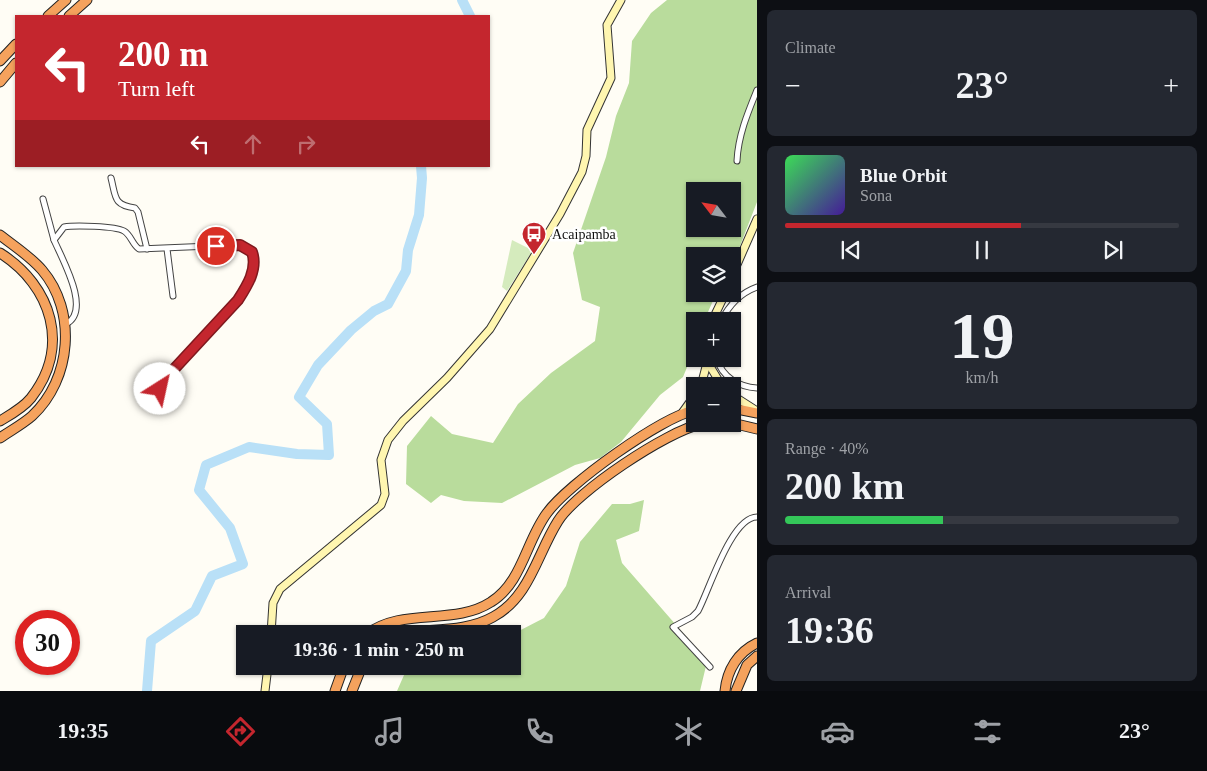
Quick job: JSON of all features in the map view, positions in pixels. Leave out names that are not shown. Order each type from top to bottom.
[{"type":"highway","points":[[49,15],[66,0]]},
{"type":"highway","points":[[70,15],[88,0]]},
{"type":"highway","points":[[0,60],[15,45]]},
{"type":"highway","points":[[0,82],[15,64]]},
{"type":"highway","points":[[0,235],[42,270],[56,290],[66,324],[63,361],[57,381],[48,397],[32,416],[0,438]]},
{"type":"highway","points":[[0,253],[24,271],[39,290],[49,313],[52,331],[51,353],[44,378],[30,400],[0,421]]},
{"type":"highway","points":[[741,409],[757,412]]},
{"type":"highway","points":[[380,625],[400,619],[475,610],[492,602],[507,588],[546,513],[562,495],[589,473],[686,412]]},
{"type":"highway","points":[[741,425],[757,429]]},
{"type":"highway","points":[[467,625],[493,617],[509,605],[522,590],[558,520],[571,504],[588,489],[678,431],[686,429]]},
{"type":"highway","points":[[725,691],[733,664],[744,651],[757,643]]},
{"type":"highway","points":[[736,691],[747,665],[757,656]]},
{"type":"highway","points":[[335,691],[341,675]]},
{"type":"highway","points":[[352,691],[358,675]]},
{"type":"street","points":[[272,625],[273,603],[280,589],[381,505],[385,494],[381,460],[388,440],[490,329],[560,214],[582,172],[586,156],[587,130],[611,78],[607,25],[621,0]]},
{"type":"street","points":[[737,161],[737,150],[744,125],[757,90]]},
{"type":"street","points":[[111,178],[121,206],[135,208],[138,212],[147,249]]},
{"type":"street","points":[[43,199],[54,240],[69,272],[75,295],[75,317],[66,324]]},
{"type":"street","points":[[741,255],[757,219]]},
{"type":"street","points":[[54,240],[64,227],[69,226],[124,231],[139,249],[240,245],[248,248],[254,257],[247,285],[238,300],[163,381],[160,389],[163,395],[168,398],[173,397]]},
{"type":"street","points":[[167,249],[174,296]]},
{"type":"street","points":[[727,312],[742,295],[757,286]]},
{"type":"street","points":[[721,367],[729,378],[744,386],[757,388]]},
{"type":"street","points":[[741,401],[757,412]]},
{"type":"street","points":[[682,413],[686,407]]},
{"type":"street","points":[[710,667],[673,627],[692,617],[698,611],[724,550],[750,519],[757,517]]},
{"type":"street","points":[[265,691],[267,675]]},
{"type":"green space","points":[[667,0],[757,0],[757,202],[740,247],[686,247],[686,302],[712,302],[708,312],[686,312],[687,367],[683,377],[660,395],[621,442],[600,458],[575,465],[502,503],[464,501],[441,495],[431,503],[406,484],[407,446],[431,416],[452,434],[493,443],[518,404],[551,373],[595,341],[600,307],[582,300],[573,253],[606,157],[616,116],[629,83],[632,41],[651,13]]},
{"type":"green space","points":[[512,240],[528,248],[531,253],[507,291],[502,287]]},
{"type":"green space","points":[[644,500],[639,531],[616,540],[622,563],[690,641],[706,666],[700,691],[397,691],[404,675],[521,675],[521,630],[544,618],[566,586],[580,542],[612,504],[630,504]]},
{"type":"waterway","points":[[462,0],[470,15]]},
{"type":"waterway","points":[[147,691],[151,641],[195,611],[212,576],[243,564],[230,528],[199,490],[206,465],[249,447],[297,454],[329,455],[327,424],[299,397],[318,365],[351,330],[374,311],[388,304],[406,271],[408,250],[419,215],[421,167]]},
{"type":"place","name":"Acaipamba","points":[[534,255]]},
{"type":"route","points":[[160,389],[163,381],[238,300],[252,273],[254,257],[248,248],[240,245],[216,246]]}]
